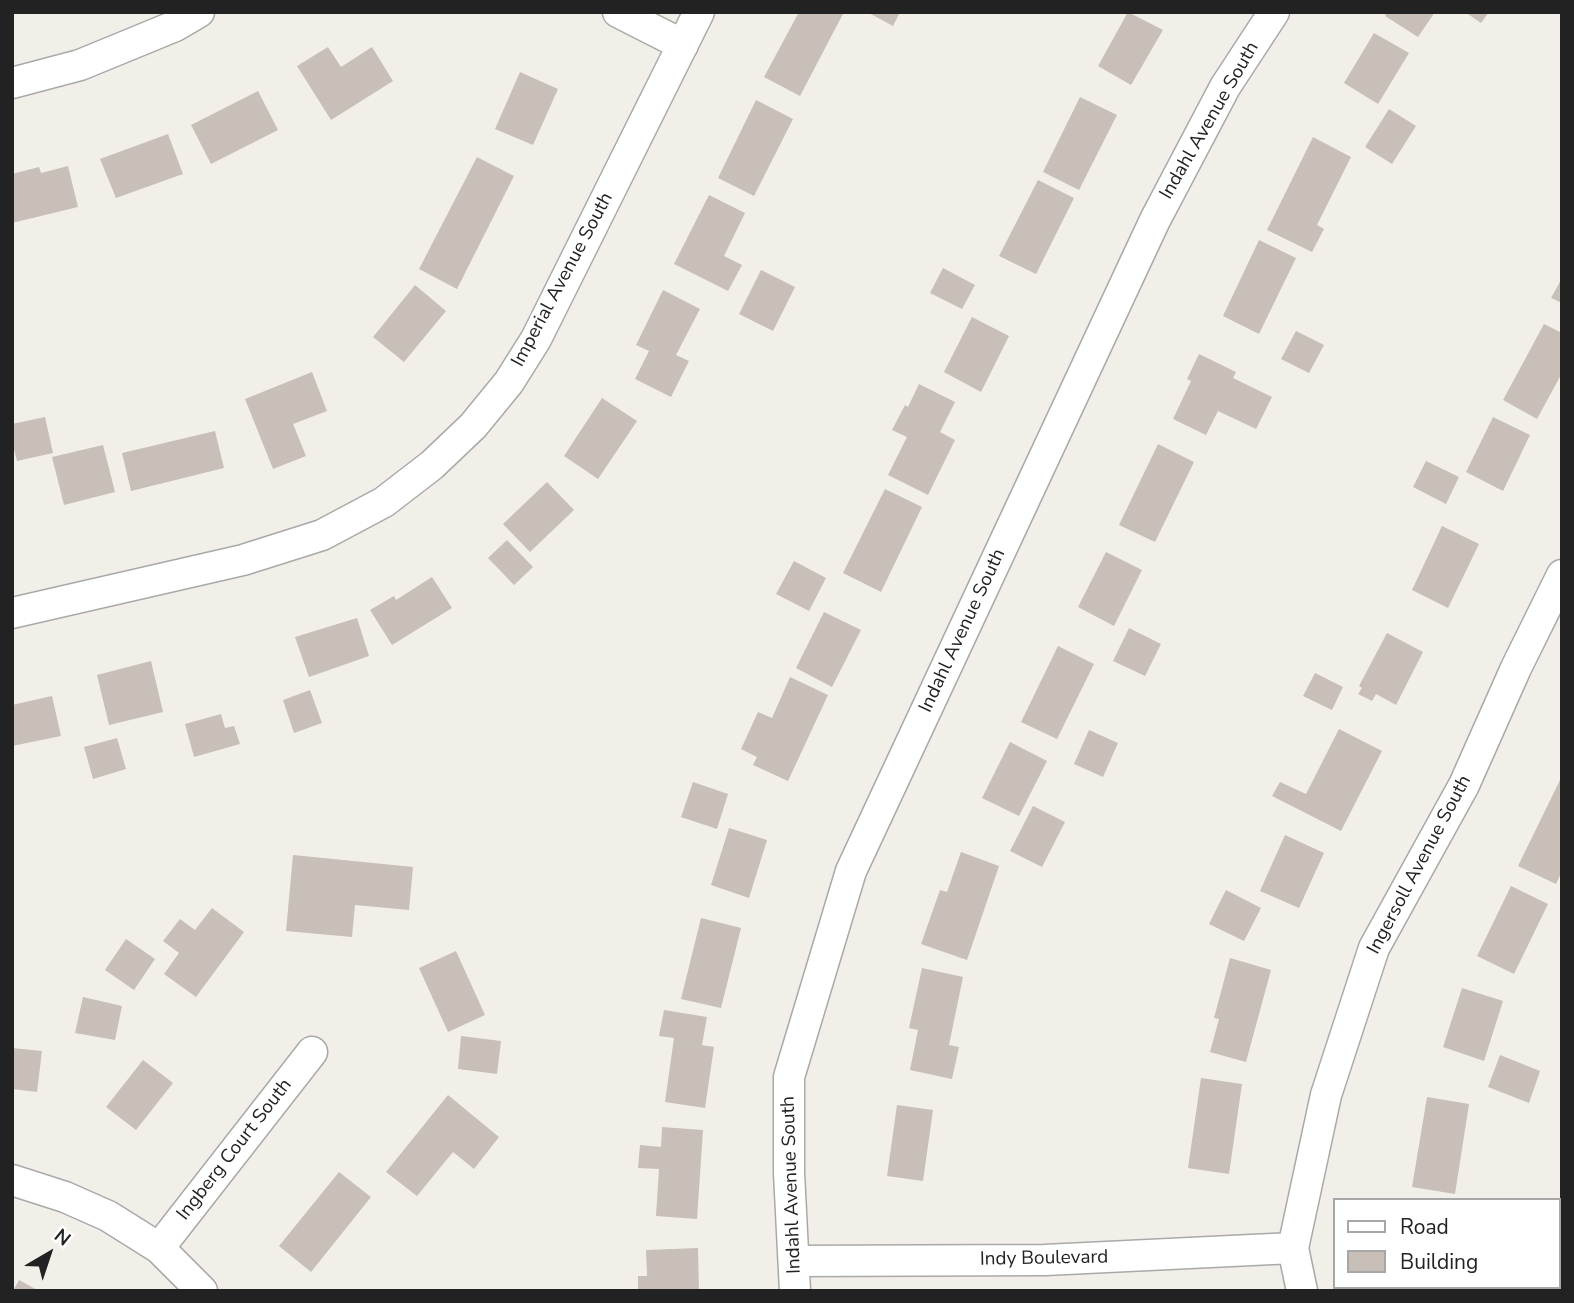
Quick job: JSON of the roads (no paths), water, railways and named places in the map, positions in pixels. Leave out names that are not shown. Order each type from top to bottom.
[{"type":"street","points":[[12,83],[80,65],[175,26],[199,12]]},
{"type":"street","points":[[618,12],[682,45]]},
{"type":"street","name":"Imperial Avenue South","points":[[12,613],[243,560],[322,535],[384,502],[432,465],[473,426],[509,382],[536,340],[699,12]]},
{"type":"street","name":"Indahl Avenue South","points":[[795,1291],[789,1174],[789,1077],[851,870],[1155,220],[1225,87],[1274,12]]},
{"type":"street","name":"Ingersoll Avenue South","points":[[1293,1248],[1326,1095],[1374,948],[1464,785],[1516,668],[1562,575]]},
{"type":"street","name":"Ingberg Court South","points":[[159,1248],[312,1052]]},
{"type":"street","points":[[12,1180],[65,1197],[108,1216],[159,1248],[202,1291]]},
{"type":"street","points":[[1293,1248],[1302,1291]]},
{"type":"street","name":"Indy Boulevard","points":[[794,1261],[1045,1260],[1293,1248]]}]
